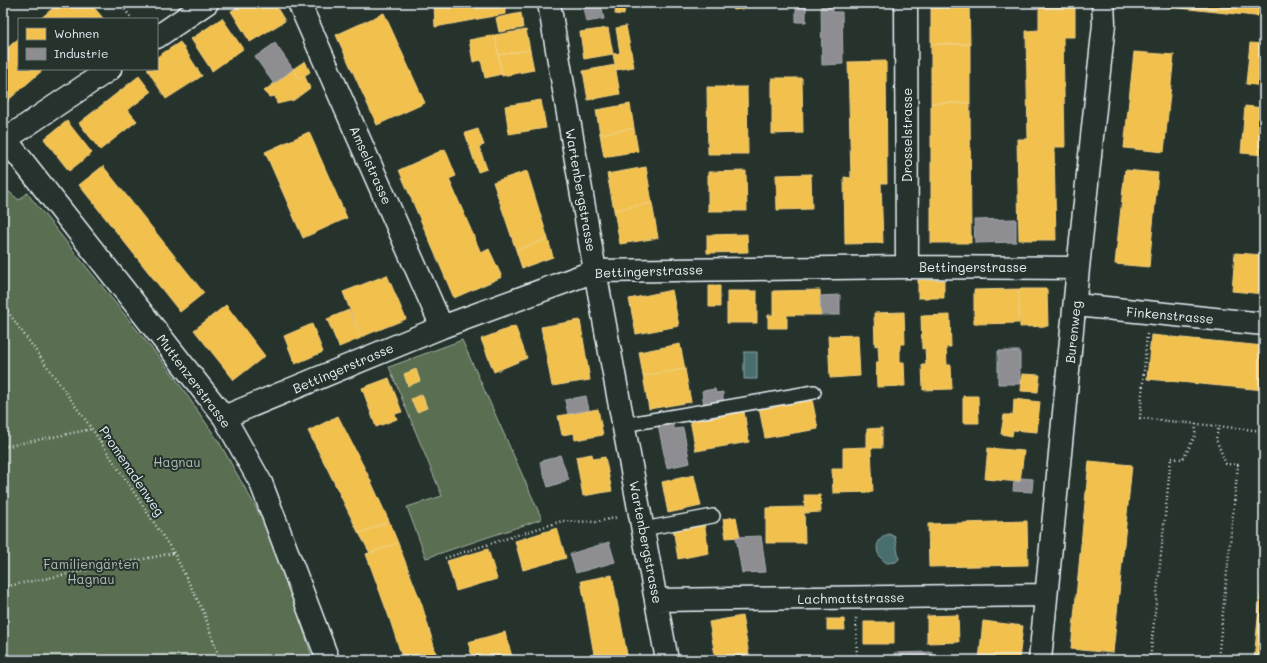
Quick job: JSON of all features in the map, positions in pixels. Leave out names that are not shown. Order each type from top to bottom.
[{"type":"street","points":[[158,36],[207,3]]},
{"type":"street","name":"Amselstrasse","points":[[299,3],[442,326]]},
{"type":"street","name":"Wartenbergstrasse","points":[[549,3],[595,271],[667,660]]},
{"type":"street","name":"Drosselstrasse","points":[[906,3],[907,267]]},
{"type":"street","name":"Burenweg","points":[[1040,660],[1076,305],[1078,268],[1104,24],[1104,3]]},
{"type":"street","points":[[4,138],[108,70]]},
{"type":"street","name":"Muttenzerstrasse","points":[[4,138],[224,417],[261,483],[328,660]]},
{"type":"street","name":"Bettingerstrasse","points":[[224,417],[442,326],[595,271],[907,267],[1078,268]]},
{"type":"street","name":"Finkenstrasse","points":[[1076,305],[1264,324]]},
{"type":"street","name":"Lachmattstrasse","points":[[656,600],[1046,595]]},
{"type":"lane","points":[[623,425],[814,392]]},
{"type":"lane","points":[[641,520],[713,516]]},
{"type":"path","points":[[120,3],[131,18]]},
{"type":"path","name":"Promenadenweg","points":[[3,305],[92,429],[174,553],[204,613],[220,660]]},
{"type":"path","points":[[1149,313],[1140,418],[1264,431]]},
{"type":"path","points":[[1150,660],[1171,458],[1184,459],[1195,436],[1196,424]]},
{"type":"path","points":[[1218,660],[1238,465],[1226,464],[1216,439],[1219,426]]},
{"type":"path","points":[[3,447],[92,429]]},
{"type":"path","points":[[445,558],[562,521],[597,522],[641,520]]},
{"type":"path","points":[[3,587],[174,553]]},
{"type":"path","points":[[855,598],[857,660]]},
{"type":"green space","points":[[3,187],[19,200],[27,193],[174,376],[219,442],[263,520],[286,576],[313,660],[3,660]]},
{"type":"green space","points":[[462,340],[542,519],[426,558],[407,507],[442,496],[389,367]]},
{"type":"water","points":[[744,352],[757,352],[757,379],[744,379]]},
{"type":"water","points":[[889,534],[895,537],[899,559],[896,562],[887,563],[880,556],[877,548],[880,540]]},
{"type":"building: Wohnen","points":[[59,3],[90,3],[103,18],[41,18]]},
{"type":"building: Wohnen","points":[[244,3],[274,3],[285,21],[250,42],[231,11]]},
{"type":"building: Wohnen","points":[[340,3],[355,3],[342,8]]},
{"type":"building: Wohnen","points":[[434,3],[505,3],[505,14],[435,27]]},
{"type":"building: Wohnen","points":[[616,3],[625,3],[624,15],[615,14]]},
{"type":"building: Wohnen","points":[[732,3],[742,3],[743,9],[733,10]]},
{"type":"building: Wohnen","points":[[931,3],[969,3],[970,44],[931,44]]},
{"type":"building: Wohnen","points":[[1039,3],[1075,3],[1075,37],[1063,37],[1065,147],[1054,147],[1056,240],[1019,240],[1017,139],[1028,139],[1026,31],[1039,30]]},
{"type":"building: Wohnen","points":[[1151,3],[1264,3],[1264,17],[1151,5]]},
{"type":"building: Wohnen","points":[[384,13],[425,103],[377,125],[336,35]]},
{"type":"building: Wohnen","points":[[521,13],[523,28],[499,32],[496,18]]},
{"type":"building: Wohnen","points":[[222,18],[243,49],[212,71],[191,39]]},
{"type":"building: Wohnen","points":[[626,26],[634,67],[616,70],[613,54],[620,53],[616,28]]},
{"type":"building: Wohnen","points":[[608,28],[613,54],[584,59],[580,32]]},
{"type":"building: Wohnen","points":[[526,30],[530,50],[498,55],[495,35]]},
{"type":"building: Wohnen","points":[[495,35],[502,74],[485,78],[481,60],[473,62],[469,40]]},
{"type":"building: Wohnen","points":[[18,39],[18,70],[43,70],[6,102],[3,99],[3,52]]},
{"type":"building: Wohnen","points":[[180,42],[202,76],[166,99],[148,70],[158,70],[158,56]]},
{"type":"building: Wohnen","points":[[1250,43],[1264,44],[1264,86],[1246,84]]},
{"type":"building: Wohnen","points":[[931,44],[970,44],[970,103],[931,103]]},
{"type":"building: Wohnen","points":[[530,50],[534,70],[502,76],[498,55]]},
{"type":"building: Wohnen","points":[[1134,52],[1174,55],[1164,152],[1124,148]]},
{"type":"building: Wohnen","points":[[305,61],[310,72],[304,76],[305,77],[299,79],[293,69]]},
{"type":"building: Wohnen","points":[[886,61],[887,183],[881,183],[883,243],[845,244],[844,177],[851,178],[848,62]]},
{"type":"building: Wohnen","points":[[615,65],[620,94],[588,100],[583,71]]},
{"type":"building: Wohnen","points":[[293,69],[299,79],[305,77],[310,88],[294,100],[277,104],[275,96],[269,97],[264,91]]},
{"type":"building: Wohnen","points":[[139,76],[151,92],[128,110],[137,121],[100,150],[79,123]]},
{"type":"building: Wohnen","points":[[772,78],[802,78],[803,133],[772,134]]},
{"type":"building: Wohnen","points":[[707,87],[747,87],[748,154],[708,154]]},
{"type":"building: Wohnen","points":[[541,100],[546,128],[509,134],[505,106]]},
{"type":"building: Wohnen","points":[[931,103],[970,103],[971,243],[931,243]]},
{"type":"building: Wohnen","points":[[630,104],[634,128],[600,134],[596,110]]},
{"type":"building: Wohnen","points":[[1245,106],[1264,108],[1264,155],[1241,153]]},
{"type":"building: Wohnen","points":[[67,121],[92,153],[69,171],[44,139]]},
{"type":"building: Wohnen","points":[[634,128],[638,151],[604,157],[600,134]]},
{"type":"building: Wohnen","points":[[478,129],[484,145],[479,147],[487,169],[478,172],[465,133]]},
{"type":"building: Wohnen","points":[[309,132],[347,218],[303,238],[265,152]]},
{"type":"building: Wohnen","points":[[445,149],[456,176],[449,179],[481,253],[489,249],[502,277],[454,298],[399,170]]},
{"type":"building: Wohnen","points":[[103,166],[204,293],[180,312],[79,185]]},
{"type":"building: Wohnen","points":[[646,167],[652,203],[614,210],[607,174]]},
{"type":"building: Wohnen","points":[[1125,170],[1158,173],[1149,267],[1115,264]]},
{"type":"building: Wohnen","points":[[527,171],[548,239],[516,250],[493,182]]},
{"type":"building: Wohnen","points":[[746,171],[747,211],[708,211],[708,172]]},
{"type":"building: Wohnen","points":[[811,174],[812,209],[777,210],[776,175]]},
{"type":"building: Wohnen","points":[[652,203],[658,238],[620,244],[614,210]]},
{"type":"building: Wohnen","points":[[747,234],[748,252],[707,253],[707,235]]},
{"type":"building: Wohnen","points":[[548,239],[553,257],[522,268],[516,250]]},
{"type":"building: Wohnen","points":[[1235,253],[1264,255],[1264,294],[1232,291]]},
{"type":"building: Wohnen","points":[[387,275],[406,319],[361,337],[343,292]]},
{"type":"building: Wohnen","points":[[918,280],[944,280],[944,298],[918,298]]},
{"type":"building: Wohnen","points":[[709,286],[720,286],[720,307],[709,307]]},
{"type":"building: Wohnen","points":[[1019,289],[1019,323],[974,324],[974,290]]},
{"type":"building: Wohnen","points":[[1019,289],[1047,289],[1048,326],[1020,327]]},
{"type":"building: Wohnen","points":[[672,290],[679,326],[636,334],[629,299]]},
{"type":"building: Wohnen","points":[[820,290],[821,315],[787,315],[787,328],[768,328],[768,315],[773,315],[773,291]]},
{"type":"building: Wohnen","points":[[727,291],[757,291],[757,323],[727,323]]},
{"type":"building: Wohnen","points":[[226,305],[265,356],[234,380],[194,330]]},
{"type":"building: Wohnen","points":[[349,310],[361,338],[339,347],[327,319]]},
{"type":"building: Wohnen","points":[[904,312],[905,344],[900,344],[900,362],[904,362],[905,386],[877,387],[876,362],[879,362],[878,345],[875,346],[874,313]]},
{"type":"building: Wohnen","points":[[950,315],[951,347],[946,347],[947,365],[951,365],[952,389],[923,390],[922,365],[926,365],[925,348],[922,349],[921,316]]},
{"type":"building: Wohnen","points":[[580,320],[590,380],[552,386],[541,327]]},
{"type":"building: Wohnen","points":[[312,324],[323,352],[295,364],[284,336]]},
{"type":"building: Wohnen","points":[[515,326],[527,358],[494,372],[481,339]]},
{"type":"building: Wohnen","points":[[858,335],[860,376],[830,378],[828,336]]},
{"type":"building: Wohnen","points":[[1151,335],[1264,346],[1264,390],[1147,379]]},
{"type":"building: Wohnen","points":[[680,344],[685,369],[643,376],[639,352]]},
{"type":"building: Wohnen","points":[[416,369],[420,381],[408,386],[404,374]]},
{"type":"building: Wohnen","points":[[685,369],[691,402],[649,409],[643,376]]},
{"type":"building: Wohnen","points":[[1022,374],[1040,375],[1038,392],[1021,391]]},
{"type":"building: Wohnen","points":[[389,378],[402,412],[395,414],[397,419],[376,427],[362,388]]},
{"type":"building: Wohnen","points":[[422,394],[427,408],[417,412],[411,399]]},
{"type":"building: Wohnen","points":[[963,396],[978,396],[979,423],[963,423]]},
{"type":"building: Wohnen","points":[[812,399],[818,429],[765,438],[759,408]]},
{"type":"building: Wohnen","points":[[1014,399],[1040,402],[1037,432],[1013,430],[1012,436],[1001,434],[1004,415],[1013,415]]},
{"type":"building: Wohnen","points":[[598,409],[603,435],[575,440],[574,433],[562,435],[558,416]]},
{"type":"building: Wohnen","points":[[744,411],[749,442],[696,451],[690,420]]},
{"type":"building: Wohnen","points":[[338,416],[369,477],[389,521],[359,534],[308,431]]},
{"type":"building: Wohnen","points":[[882,428],[882,448],[871,448],[873,492],[833,493],[832,469],[843,469],[843,448],[867,447],[867,429]]},
{"type":"building: Wohnen","points":[[988,448],[1024,451],[1020,482],[985,479]]},
{"type":"building: Wohnen","points":[[592,454],[593,459],[605,457],[612,491],[583,496],[576,457]]},
{"type":"building: Wohnen","points":[[1089,461],[1132,465],[1113,653],[1071,649]]},
{"type":"building: Wohnen","points":[[694,475],[701,506],[668,513],[662,482]]},
{"type":"building: Wohnen","points":[[804,495],[820,495],[821,512],[805,513]]},
{"type":"building: Wohnen","points":[[804,507],[805,543],[766,543],[766,508]]},
{"type":"building: Wohnen","points":[[736,517],[740,537],[726,538],[723,519]]},
{"type":"building: Wohnen","points":[[389,521],[398,543],[370,553],[359,533]]},
{"type":"building: Wohnen","points":[[1027,521],[1028,565],[929,567],[928,524]]},
{"type":"building: Wohnen","points":[[704,522],[709,553],[678,559],[673,528]]},
{"type":"building: Wohnen","points":[[557,528],[566,558],[523,570],[515,541]]},
{"type":"building: Wohnen","points":[[398,543],[422,605],[436,653],[411,660],[403,660],[366,554]]},
{"type":"building: Wohnen","points":[[488,549],[497,579],[456,591],[447,561]]},
{"type":"building: Wohnen","points":[[1264,556],[1264,660],[1254,660]]},
{"type":"building: Wohnen","points":[[612,575],[628,660],[595,660],[581,581]]},
{"type":"building: Wohnen","points":[[958,615],[959,642],[927,643],[927,616]]},
{"type":"building: Wohnen","points":[[742,616],[750,660],[716,660],[709,622]]},
{"type":"building: Wohnen","points":[[827,619],[844,619],[845,630],[827,630]]},
{"type":"building: Wohnen","points":[[983,621],[1023,626],[1019,660],[979,660]]},
{"type":"building: Wohnen","points":[[864,622],[894,622],[894,644],[864,644]]},
{"type":"building: Wohnen","points":[[505,632],[513,660],[473,660],[468,642]]},
{"type":"building: Industrie","points":[[582,3],[601,3],[604,19],[586,22]]},
{"type":"building: Industrie","points":[[796,3],[806,3],[806,22],[796,22]]},
{"type":"building: Industrie","points":[[821,3],[833,3],[833,12],[842,12],[843,64],[822,65]]},
{"type":"building: Industrie","points":[[275,43],[293,69],[274,84],[255,57]]},
{"type":"building: Industrie","points":[[1016,219],[1016,242],[975,243],[974,220]]},
{"type":"building: Industrie","points":[[840,295],[840,315],[821,315],[820,296]]},
{"type":"building: Industrie","points":[[998,351],[1020,351],[1020,384],[998,384]]},
{"type":"building: Industrie","points":[[715,389],[716,393],[723,392],[723,404],[704,407],[702,391]]},
{"type":"building: Industrie","points":[[586,396],[589,410],[568,414],[565,400]]},
{"type":"building: Industrie","points":[[672,422],[674,429],[683,428],[690,463],[667,468],[658,425]]},
{"type":"building: Industrie","points":[[560,455],[569,480],[548,487],[540,462]]},
{"type":"building: Industrie","points":[[1021,478],[1033,479],[1032,492],[1013,491],[1014,481],[1020,482]]},
{"type":"building: Industrie","points":[[761,536],[766,572],[742,573],[736,537]]},
{"type":"building: Industrie","points":[[609,542],[615,562],[576,573],[570,554]]},
{"type":"building: Industrie","points":[[932,652],[933,660],[894,660],[894,653]]},
{"type":"park label","name":"Hagnau","points":[[177,462]]},
{"type":"park label","name":"Familiengärten Hagnau","points":[[91,572]]}]
